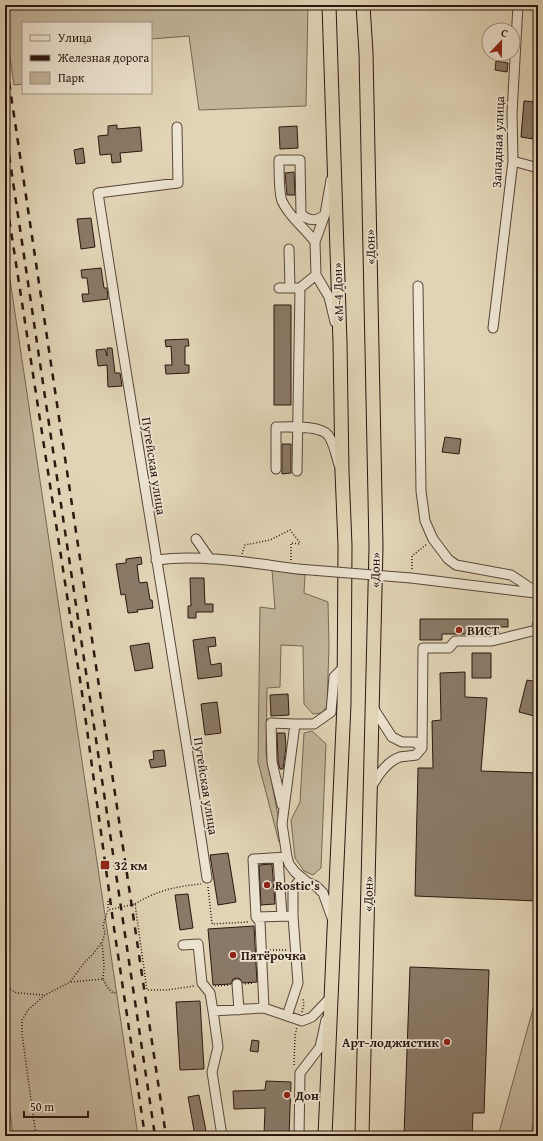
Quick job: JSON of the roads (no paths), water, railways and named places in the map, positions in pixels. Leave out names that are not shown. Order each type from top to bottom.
[{"type":"highway","name":"«М-4 Дон»","points":[[329,5],[345,545],[344,666]]},
{"type":"highway","name":"«Дон»","points":[[362,1136],[376,547],[366,53],[363,5]]},
{"type":"highway","points":[[325,1136],[344,666]]},
{"type":"street","name":"Западная улица","points":[[494,328],[513,161],[512,113],[518,5]]},
{"type":"street","name":"Путейская улица","points":[[177,126],[178,184],[98,193],[207,878]]},
{"type":"street","points":[[315,242],[281,200],[279,160],[300,160],[301,214],[310,220],[321,218],[325,214]]},
{"type":"street","points":[[334,161],[325,214],[315,242],[316,275],[329,297],[340,343]]},
{"type":"street","points":[[513,161],[538,168]]},
{"type":"street","points":[[289,249],[290,288]]},
{"type":"street","points":[[279,288],[300,288],[316,275]]},
{"type":"street","points":[[418,286],[421,491],[425,521],[433,539],[448,559],[456,565],[512,575],[538,593]]},
{"type":"street","points":[[297,471],[300,288]]},
{"type":"street","points":[[276,469],[276,427],[318,430],[328,435],[342,472]]},
{"type":"street","points":[[196,539],[210,559]]},
{"type":"street","points":[[156,560],[170,558],[210,559],[298,569],[412,575],[538,593]]},
{"type":"street","points":[[370,791],[377,776],[390,764],[399,758],[416,755],[422,748],[423,648],[449,648],[455,641],[492,641],[536,630],[538,623]]},
{"type":"street","points":[[284,810],[272,762],[271,723],[314,724],[331,712],[334,677],[344,666]]},
{"type":"street","points":[[372,705],[392,737],[402,742],[415,742],[422,748]]},
{"type":"street","points":[[282,916],[282,824],[295,724]]},
{"type":"street","points":[[255,919],[253,859],[282,857],[295,872],[307,882],[316,886],[323,893],[334,922]]},
{"type":"street","points":[[287,1016],[298,983],[293,916],[293,889],[298,882],[307,882]]},
{"type":"street","points":[[255,919],[293,916]]},
{"type":"street","points":[[255,919],[260,922],[264,1008]]},
{"type":"street","points":[[182,945],[198,944],[202,983],[210,993],[218,1047],[212,1072],[222,1136]]},
{"type":"street","points":[[237,984],[239,1010]]},
{"type":"street","points":[[213,1011],[264,1008],[302,1021],[312,1017],[330,997]]},
{"type":"street","points":[[299,1136],[300,1073],[320,1047],[330,997]]},
{"type":"railway","points":[[5,55],[166,1136]]},
{"type":"railway","points":[[5,128],[155,1136]]},
{"type":"railway","points":[[5,192],[82,693],[114,928],[145,1136]]},
{"type":"place","name":"ВИСТ","points":[[459,630]]},
{"type":"place","name":"32 км","points":[[105,865]]},
{"type":"place","name":"Rostic's","points":[[267,885]]},
{"type":"place","name":"Пятёрочка","points":[[233,955]]},
{"type":"place","name":"Арт-лоджистик","points":[[447,1042]]},
{"type":"place","name":"Дон","points":[[287,1095]]}]
